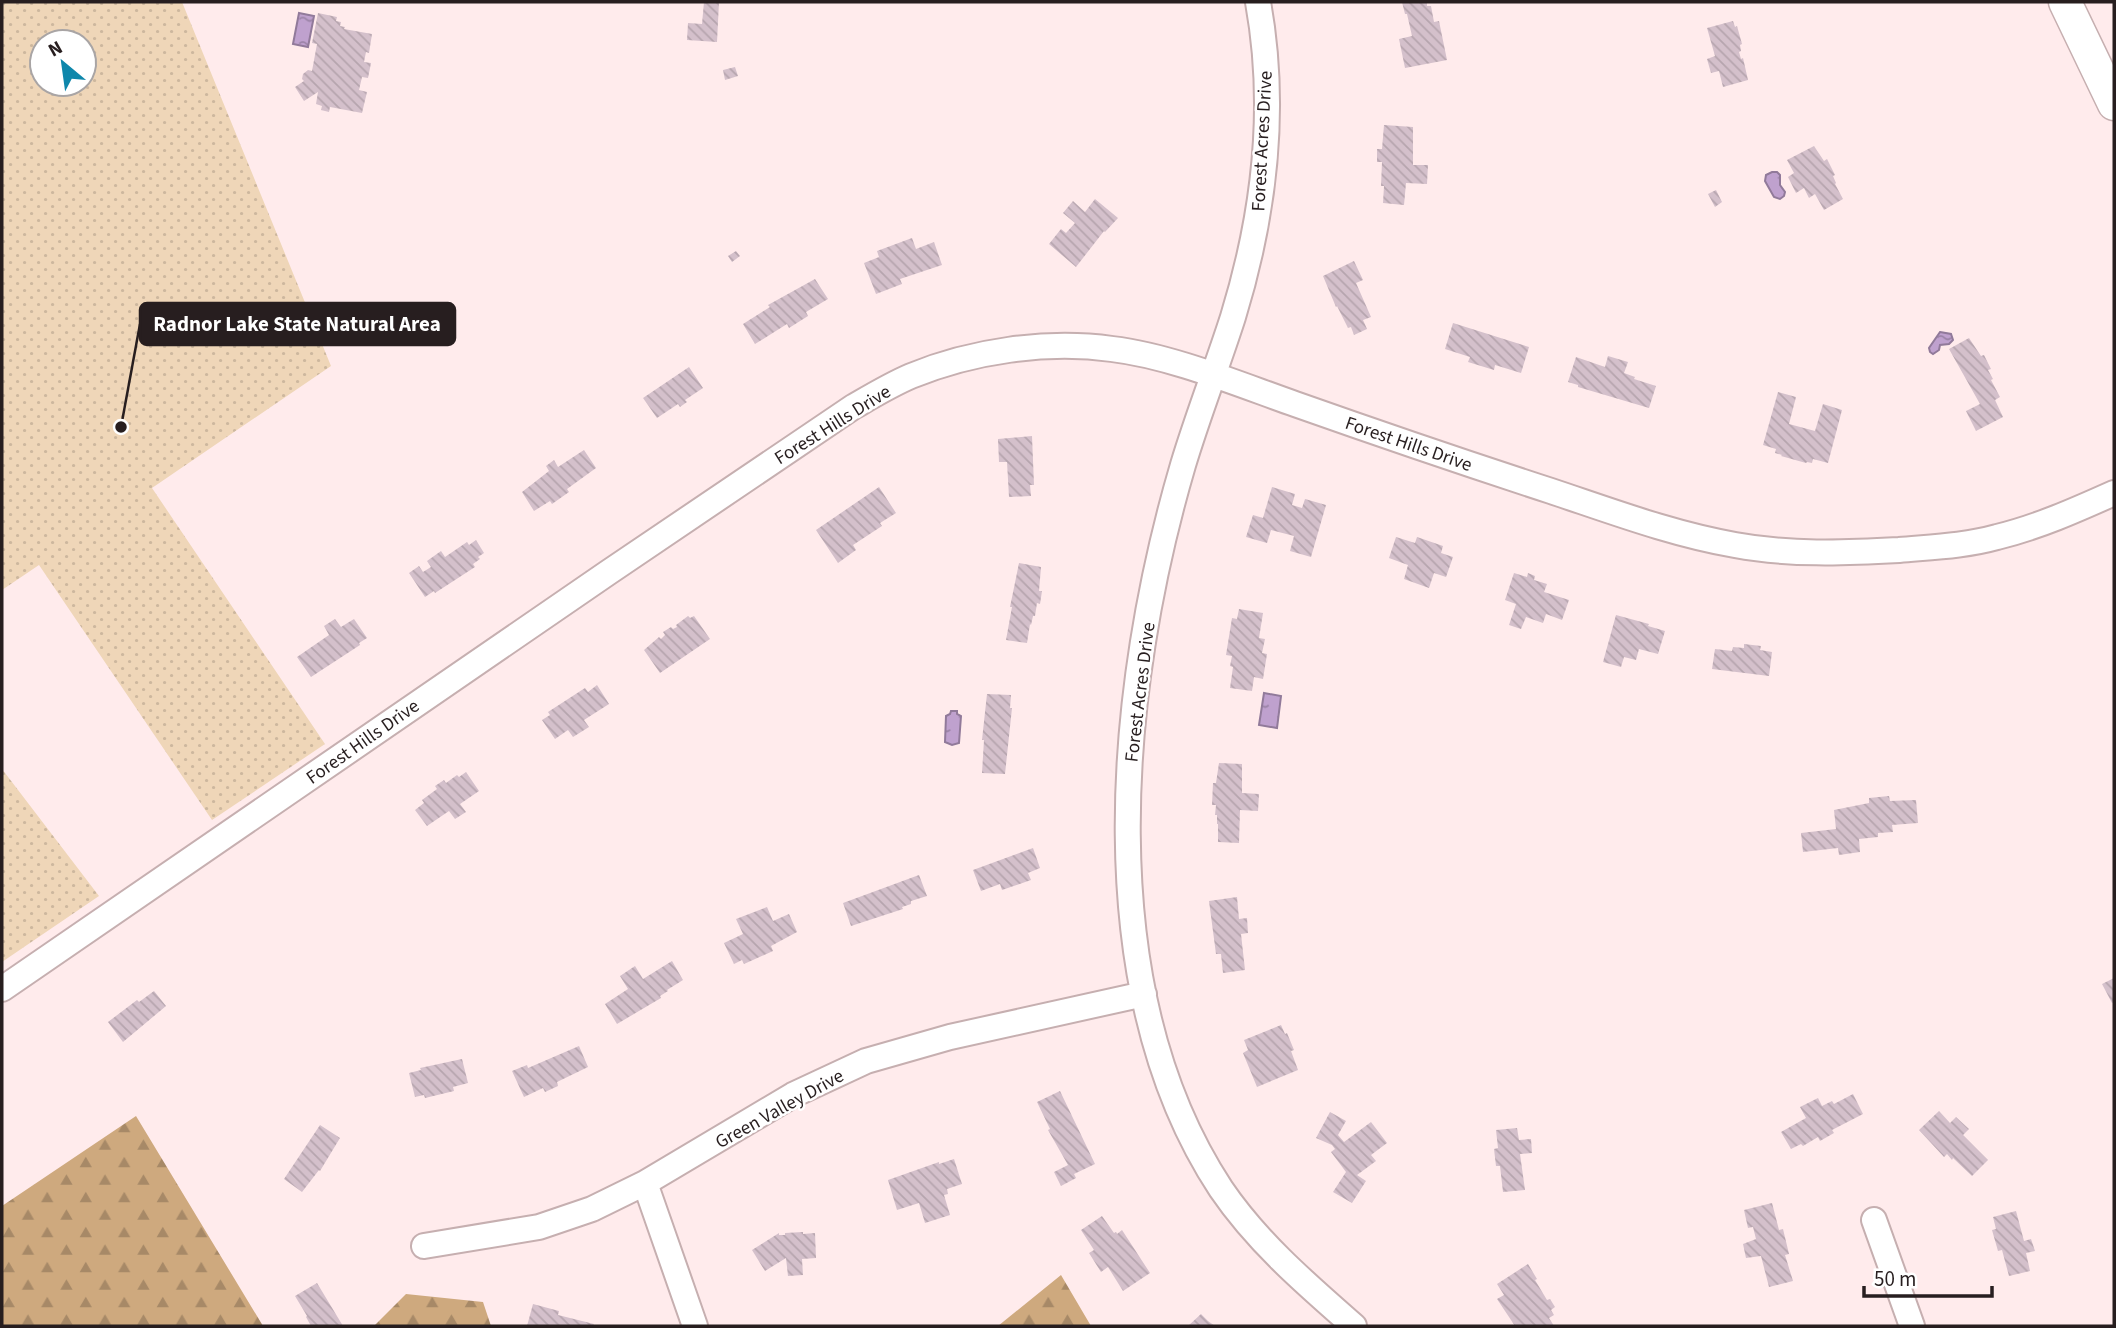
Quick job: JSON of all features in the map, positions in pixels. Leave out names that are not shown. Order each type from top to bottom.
[{"type":"main road","points":[[2065,2],[2114,104]]},
{"type":"street","name":"Forest Acres Drive","points":[[1258,2],[1267,93],[1260,199],[1245,276],[1180,476],[1159,558],[1133,723],[1128,865],[1133,923],[1144,994],[1157,1046],[1176,1100],[1201,1154],[1222,1189],[1270,1250],[1354,1326]]},
{"type":"street","name":"Forest Hills Drive","points":[[2,989],[843,413],[913,375],[972,357],[1045,347],[1112,349],[1166,361],[1649,523],[1711,540],[1762,549],[1833,552],[1962,544],[2025,529],[2114,493]]},
{"type":"street","name":"Green Valley Drive","points":[[424,1246],[539,1227],[592,1209],[645,1184],[793,1096],[866,1061],[950,1037],[1144,994]]},
{"type":"street","points":[[645,1184],[695,1326]]},
{"type":"street","points":[[1874,1220],[1912,1326]]},
{"type":"green space","points":[[136,1116],[263,1326],[2,1326],[2,1206]]},
{"type":"green space","points":[[1061,1275],[1091,1326],[998,1326]]},
{"type":"green space","points":[[406,1294],[483,1302],[491,1326],[374,1326]]},
{"type":"shaded area","points":[[2,2],[182,2],[331,366],[152,488],[325,744],[212,820],[39,565],[2,590]]},
{"type":"shaded area","points":[[2,769],[99,896],[2,962]]},
{"type":"water","points":[[299,13],[314,16],[308,47],[293,44]]},
{"type":"water","points":[[1772,172],[1780,175],[1780,185],[1785,192],[1780,199],[1774,197],[1765,181],[1766,175]]},
{"type":"water","points":[[1940,332],[1951,334],[1953,340],[1949,344],[1940,345],[1939,350],[1933,354],[1929,348]]},
{"type":"water","points":[[1264,693],[1281,696],[1277,728],[1259,725]]},
{"type":"water","points":[[951,711],[957,711],[961,716],[959,743],[952,745],[945,742],[946,716]]},
{"type":"building","points":[[704,2],[719,2],[717,42],[687,40],[688,23],[702,24]]},
{"type":"building","points":[[1402,2],[1427,2],[1427,6],[1431,6],[1434,22],[1439,21],[1447,60],[1405,68],[1399,39],[1412,36]]},
{"type":"building","points":[[318,13],[337,17],[336,21],[341,22],[340,26],[345,27],[344,29],[372,34],[369,53],[366,52],[364,62],[371,63],[368,78],[362,77],[359,90],[367,92],[362,113],[330,107],[329,112],[321,110],[322,106],[316,104],[318,92],[304,101],[295,87],[304,81],[303,74],[308,70],[312,71],[317,44],[312,43]]},
{"type":"building","points":[[1733,21],[1742,44],[1739,52],[1748,80],[1723,87],[1719,71],[1711,73],[1707,59],[1715,56],[1707,28]]},
{"type":"building","points":[[735,67],[738,76],[725,80],[723,70]]},
{"type":"building","points":[[1384,125],[1413,127],[1413,165],[1428,165],[1427,184],[1406,183],[1404,205],[1383,203],[1382,162],[1377,162],[1377,149],[1382,149]]},
{"type":"building","points":[[1814,146],[1824,161],[1827,159],[1843,199],[1824,210],[1815,194],[1809,198],[1804,188],[1796,193],[1788,177],[1794,173],[1787,160]]},
{"type":"building","points":[[1716,190],[1722,202],[1715,207],[1708,194]]},
{"type":"building","points":[[1095,199],[1118,218],[1104,231],[1076,267],[1049,244],[1061,229],[1066,233],[1075,223],[1063,213],[1073,201],[1085,212]]},
{"type":"building","points":[[912,238],[916,249],[934,242],[942,265],[900,279],[902,284],[876,294],[864,263],[879,257],[877,251]]},
{"type":"building","points":[[736,251],[740,256],[732,262],[728,256]]},
{"type":"building","points":[[1354,261],[1363,280],[1356,283],[1371,317],[1363,320],[1367,329],[1354,335],[1336,307],[1323,276]]},
{"type":"building","points":[[815,279],[828,299],[806,312],[808,316],[789,328],[787,324],[755,344],[743,324],[770,307],[768,305]]},
{"type":"building","points":[[1453,323],[1529,347],[1521,373],[1495,365],[1494,370],[1468,362],[1470,357],[1445,349]]},
{"type":"building","points":[[1969,338],[1981,356],[1984,355],[1991,369],[1988,370],[1993,379],[1991,380],[2000,397],[1995,400],[2003,417],[1976,431],[1966,411],[1980,404],[1949,349]]},
{"type":"building","points":[[1608,356],[1628,362],[1624,373],[1656,386],[1649,408],[1568,382],[1576,357],[1605,367]]},
{"type":"building","points":[[689,367],[703,388],[685,400],[687,402],[680,407],[678,404],[657,418],[643,398]]},
{"type":"building","points":[[1778,392],[1796,397],[1789,424],[1815,431],[1823,404],[1842,410],[1828,463],[1813,459],[1812,463],[1806,463],[1781,456],[1775,453],[1776,449],[1763,445]]},
{"type":"building","points":[[1032,436],[1034,485],[1030,485],[1031,496],[1009,497],[1007,462],[999,462],[998,439]]},
{"type":"building","points":[[584,450],[596,468],[567,489],[569,492],[552,504],[550,501],[534,511],[522,492],[549,471],[546,466],[554,460],[558,467]]},
{"type":"building","points":[[879,487],[896,513],[853,545],[856,550],[838,563],[816,530]]},
{"type":"building","points":[[1272,487],[1295,494],[1292,505],[1302,508],[1305,499],[1326,505],[1311,557],[1290,551],[1294,536],[1271,530],[1267,543],[1246,537],[1253,515],[1263,518]]},
{"type":"building","points":[[1396,537],[1415,543],[1417,537],[1443,546],[1441,553],[1453,557],[1446,577],[1434,573],[1429,588],[1404,579],[1408,565],[1389,558]]},
{"type":"building","points":[[476,540],[484,553],[473,564],[475,567],[425,597],[409,573],[419,566],[423,572],[431,567],[427,561],[441,551],[445,557],[467,542],[469,545]]},
{"type":"building","points":[[1019,563],[1041,567],[1040,604],[1037,603],[1035,616],[1030,624],[1027,643],[1006,640]]},
{"type":"building","points":[[1514,573],[1527,577],[1528,573],[1535,576],[1534,580],[1547,584],[1544,592],[1569,600],[1562,620],[1546,614],[1543,623],[1526,617],[1521,629],[1509,625],[1516,604],[1505,600]]},
{"type":"building","points":[[1239,609],[1263,613],[1259,638],[1265,639],[1262,653],[1267,654],[1263,679],[1254,677],[1252,691],[1230,688],[1232,656],[1226,655],[1232,618],[1237,619]]},
{"type":"building","points":[[1616,615],[1665,631],[1658,654],[1639,649],[1636,660],[1624,657],[1621,667],[1603,662]]},
{"type":"building","points":[[688,616],[694,616],[710,639],[660,673],[644,650],[659,637],[661,639],[665,635],[663,632],[677,627],[676,625]]},
{"type":"building","points":[[335,619],[341,627],[354,619],[367,638],[311,677],[297,657],[329,635],[324,626]]},
{"type":"building","points":[[1744,644],[1761,646],[1760,650],[1772,652],[1769,676],[1712,669],[1715,649],[1732,651],[1733,647],[1744,648]]},
{"type":"building","points":[[597,685],[609,704],[584,720],[589,727],[573,737],[568,730],[555,739],[542,720],[550,715],[548,712],[585,688],[588,692]]},
{"type":"building","points":[[987,694],[1011,695],[1005,774],[982,773]]},
{"type":"building","points":[[1219,763],[1242,764],[1242,793],[1259,794],[1258,811],[1240,810],[1239,843],[1218,842],[1216,805],[1212,805],[1213,783],[1216,783]]},
{"type":"building","points":[[466,772],[479,791],[460,804],[466,812],[455,819],[449,811],[427,826],[415,810],[424,803],[422,800],[444,780],[446,783]]},
{"type":"building","points":[[1889,796],[1890,801],[1916,800],[1918,823],[1892,825],[1893,832],[1859,839],[1860,852],[1839,855],[1838,848],[1803,852],[1801,833],[1836,829],[1834,810],[1869,803],[1869,798]]},
{"type":"building","points":[[1033,848],[1040,868],[1028,873],[1031,880],[1002,890],[1000,884],[981,891],[973,870]]},
{"type":"building","points":[[919,875],[927,896],[911,901],[911,904],[902,907],[903,909],[851,926],[843,903]]},
{"type":"building","points":[[1237,897],[1239,919],[1247,918],[1248,933],[1241,934],[1245,970],[1223,973],[1221,954],[1216,954],[1209,901]]},
{"type":"building","points":[[767,907],[773,921],[789,914],[797,932],[771,946],[773,951],[744,964],[742,960],[734,964],[724,943],[743,934],[736,919]]},
{"type":"building","points":[[672,961],[683,980],[667,990],[661,998],[617,1024],[605,1004],[628,989],[620,976],[635,966],[643,979]]},
{"type":"building","points":[[2114,978],[2114,1002],[2112,1003],[2102,984]]},
{"type":"building","points":[[154,991],[166,1006],[123,1042],[108,1022]]},
{"type":"building","points":[[1281,1025],[1294,1050],[1291,1051],[1298,1070],[1257,1087],[1243,1053],[1248,1050],[1244,1040]]},
{"type":"building","points":[[579,1046],[588,1067],[557,1082],[558,1086],[545,1092],[543,1088],[524,1097],[512,1071],[527,1065],[528,1068]]},
{"type":"building","points":[[462,1059],[468,1083],[453,1087],[454,1091],[425,1098],[424,1095],[415,1097],[409,1073]]},
{"type":"building","points":[[1060,1091],[1095,1164],[1074,1174],[1076,1178],[1061,1186],[1054,1172],[1068,1165],[1048,1130],[1050,1129],[1037,1102]]},
{"type":"building","points":[[1853,1094],[1863,1114],[1832,1130],[1834,1133],[1820,1141],[1818,1137],[1803,1146],[1801,1144],[1791,1149],[1781,1132],[1806,1118],[1800,1107],[1818,1098],[1822,1106],[1832,1101],[1834,1104]]},
{"type":"building","points":[[1939,1111],[1950,1123],[1956,1117],[1969,1129],[1963,1135],[1988,1160],[1972,1176],[1953,1158],[1952,1160],[1947,1154],[1944,1157],[1919,1130]]},
{"type":"building","points":[[1330,1112],[1346,1121],[1338,1135],[1344,1142],[1371,1122],[1387,1143],[1371,1155],[1376,1161],[1357,1175],[1366,1181],[1352,1203],[1333,1192],[1346,1172],[1331,1152],[1335,1149],[1316,1138]]},
{"type":"building","points":[[320,1125],[340,1138],[320,1171],[302,1192],[284,1179]]},
{"type":"building","points":[[1517,1128],[1519,1140],[1531,1139],[1532,1153],[1520,1154],[1525,1190],[1503,1192],[1500,1166],[1496,1166],[1494,1149],[1498,1148],[1496,1130]]},
{"type":"building","points":[[954,1159],[962,1184],[947,1189],[948,1194],[944,1195],[950,1215],[925,1223],[919,1203],[897,1210],[888,1180]]},
{"type":"building","points":[[1772,1203],[1779,1230],[1783,1229],[1789,1254],[1785,1255],[1793,1281],[1769,1287],[1761,1256],[1746,1258],[1743,1244],[1756,1239],[1753,1227],[1748,1228],[1744,1210]]},
{"type":"building","points":[[2016,1211],[2024,1241],[2031,1239],[2035,1251],[2026,1253],[2030,1271],[2009,1276],[2002,1250],[1998,1251],[1992,1230],[1996,1229],[1993,1217]]},
{"type":"building","points":[[1102,1216],[1114,1233],[1122,1230],[1150,1273],[1123,1291],[1108,1267],[1101,1272],[1089,1253],[1094,1250],[1081,1230]]},
{"type":"building","points":[[779,1233],[785,1235],[815,1233],[816,1258],[802,1259],[803,1275],[788,1276],[786,1258],[765,1271],[752,1250]]},
{"type":"building","points":[[1528,1264],[1547,1300],[1550,1299],[1555,1307],[1551,1310],[1554,1315],[1549,1318],[1554,1326],[1515,1326],[1497,1299],[1504,1295],[1497,1284]]},
{"type":"building","points":[[317,1283],[343,1326],[311,1326],[295,1296]]},
{"type":"building","points":[[533,1304],[559,1311],[558,1315],[594,1324],[527,1326]]},
{"type":"building","points":[[1201,1314],[1208,1321],[1215,1326],[1188,1326]]},
{"type":"place","name":"Radnor Lake State Natural Area","points":[[121,427]]}]
